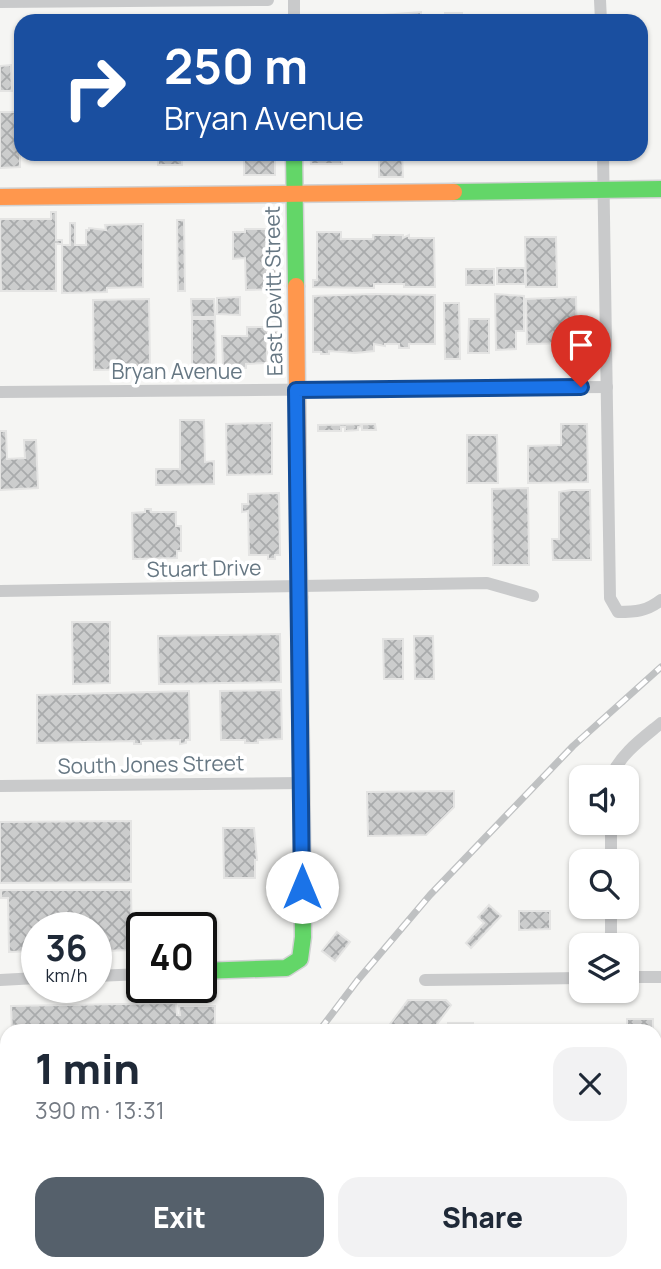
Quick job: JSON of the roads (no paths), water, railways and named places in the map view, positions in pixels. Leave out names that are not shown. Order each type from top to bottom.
[{"type":"main road","name":"East Devitt Street","points":[[217,970],[286,968],[300,959],[303,937],[293,161]]},
{"type":"main road","points":[[0,197],[661,189]]},
{"type":"street","points":[[0,2],[268,0]]},
{"type":"street","points":[[603,161],[610,598],[618,612],[638,612],[651,608],[661,600]]},
{"type":"street","name":"Bryan Avenue","points":[[0,392],[607,387]]},
{"type":"street","name":"Stuart Drive","points":[[0,591],[487,583],[533,596]]},
{"type":"street","points":[[617,765],[661,723]]},
{"type":"street","name":"South Jones Street","points":[[0,786],[302,783]]},
{"type":"street","points":[[639,977],[661,977]]},
{"type":"street","points":[[425,980],[569,978]]},
{"type":"street","points":[[0,980],[21,979]]},
{"type":"railway","points":[[324,1024],[430,895],[573,746],[661,667]]}]
